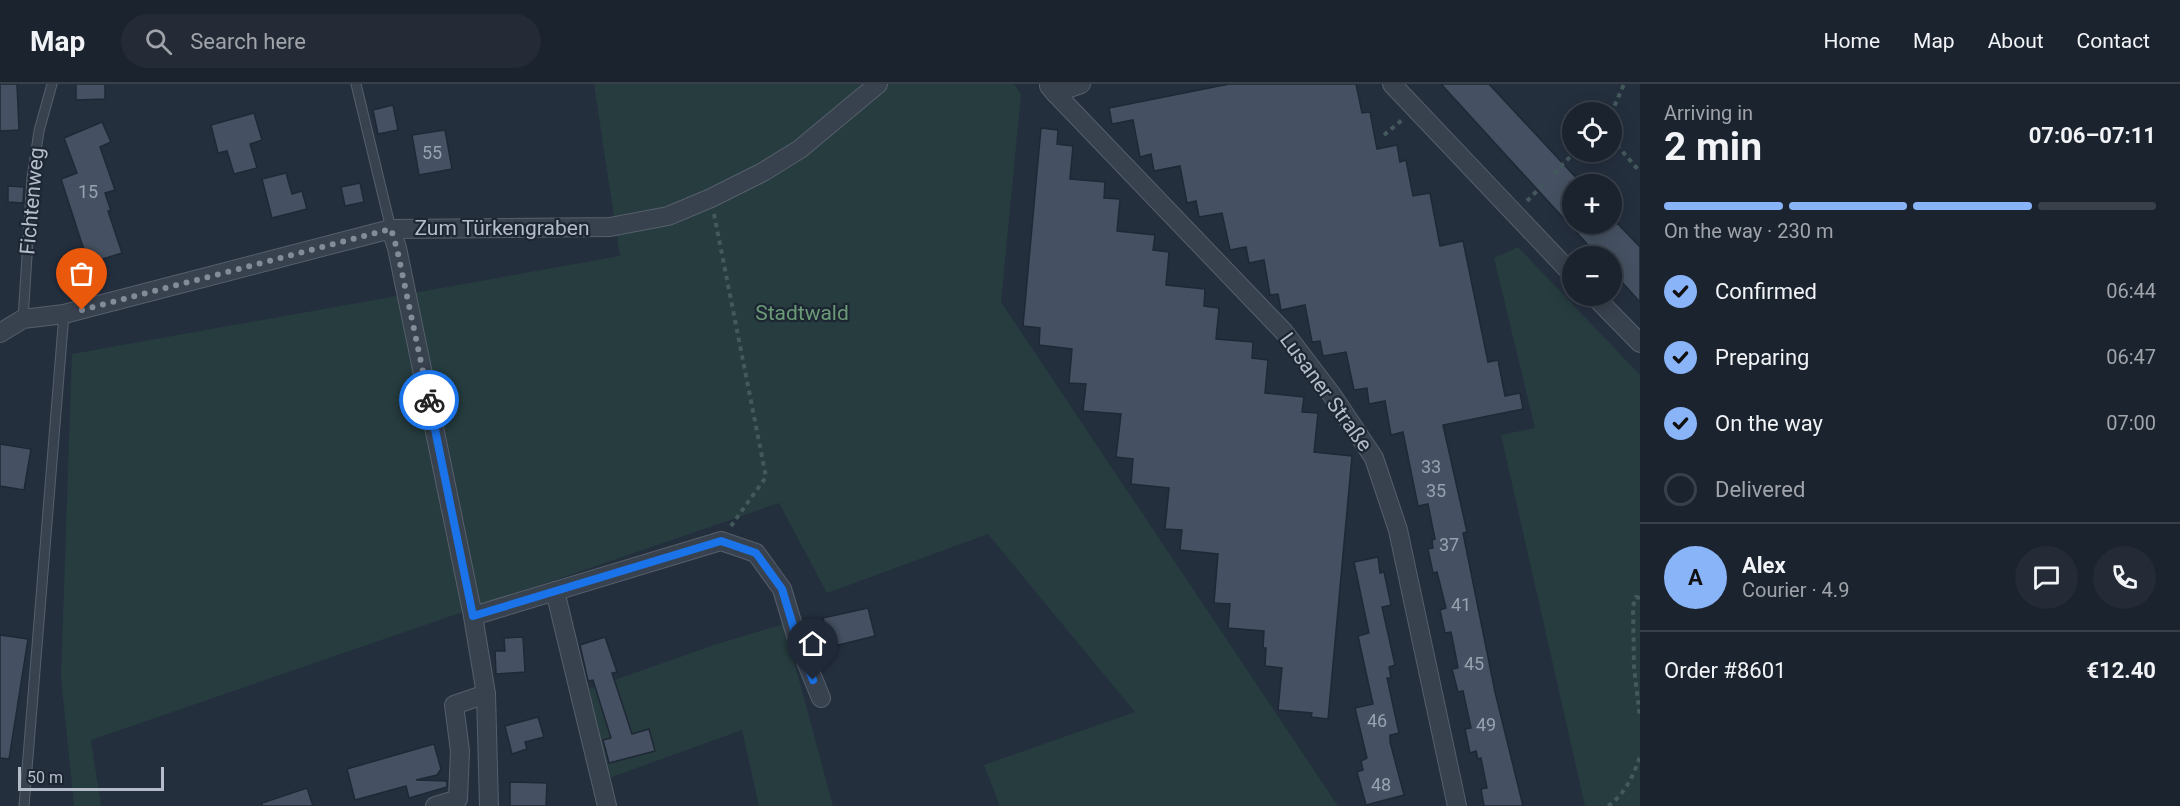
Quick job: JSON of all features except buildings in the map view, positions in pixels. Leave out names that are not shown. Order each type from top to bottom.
[{"type":"street","name":"Zum Türkengraben","points":[[24,319],[64,314],[391,229],[610,227],[668,216],[763,172],[800,149],[878,84]]},
{"type":"street","points":[[1051,88],[1081,84]]},
{"type":"street","points":[[1392,84],[1562,263]]},
{"type":"street","name":"Lusaner Straße","points":[[1051,88],[1284,332],[1332,395],[1374,458],[1398,530],[1457,806]]},
{"type":"street","points":[[391,229],[473,616],[486,694],[489,806]]},
{"type":"street","points":[[1604,306],[1640,343]]},
{"type":"street","points":[[0,333],[24,319]]},
{"type":"street","points":[[473,616],[721,541],[756,553],[782,589],[798,642],[821,698]]},
{"type":"street","points":[[555,591],[607,806]]},
{"type":"street","points":[[435,806],[458,799],[460,751],[454,705],[486,694]]},
{"type":"lane","name":"Fichtenweg","points":[[24,319],[32,178],[39,131],[52,84]]},
{"type":"lane","points":[[356,84],[391,229]]},
{"type":"lane","points":[[24,806],[64,314]]},
{"type":"path","points":[[1616,102],[1624,84]]},
{"type":"path","points":[[1384,135],[1400,121]]},
{"type":"path","points":[[1622,151],[1640,172]]},
{"type":"path","points":[[1554,173],[1565,162]]},
{"type":"path","points":[[1514,214],[1546,182]]},
{"type":"path","points":[[711,198],[766,477],[721,541]]},
{"type":"path","points":[[1640,598],[1636,597],[1633,606],[1634,667],[1640,718]]},
{"type":"path","points":[[1636,679],[1640,670]]},
{"type":"path","points":[[1610,806],[1634,775],[1640,756]]},
{"type":"path","points":[[1616,801],[1621,806]]},
{"type":"green space","name":"Stadtwald","points":[[594,84],[1014,84],[1021,94],[1001,302],[1338,806],[1000,806],[984,765],[1135,712],[988,534],[827,593],[779,503],[91,740],[101,806],[74,806],[61,677],[72,354],[620,256]]},
{"type":"green space","points":[[1518,247],[1562,293],[1562,306],[1574,306],[1640,375],[1640,806],[1585,806],[1501,435],[1535,428],[1494,258]]},
{"type":"green space","points":[[784,624],[833,806],[759,806],[742,730],[609,778],[589,689],[717,644]]},
{"type":"way so far","points":[[82,310],[391,229],[429,400]]},
{"type":"route","points":[[429,400],[473,616],[721,541],[756,553],[782,589],[798,642],[813,680]]}]
